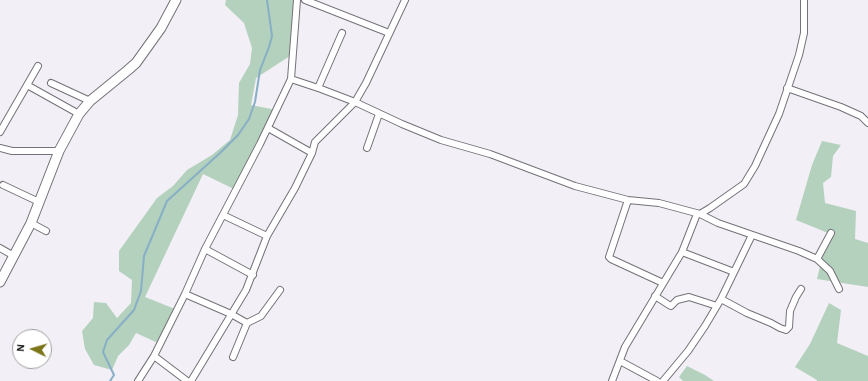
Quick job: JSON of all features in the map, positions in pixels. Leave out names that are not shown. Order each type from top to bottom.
[{"type":"street","points":[[0,282],[31,223],[59,151],[80,114],[90,101],[136,63],[161,28],[176,0]]},
{"type":"street","points":[[138,381],[154,356],[185,294],[205,249],[268,128],[291,79],[297,0]]},
{"type":"street","points":[[305,0],[389,32]]},
{"type":"street","points":[[191,381],[206,354],[244,294],[267,236],[296,188],[314,146],[322,135],[355,102],[366,83],[405,0]]},
{"type":"street","points":[[612,381],[628,341],[682,252],[698,214],[710,208],[744,184],[755,166],[770,134],[799,55],[804,33],[804,0]]},
{"type":"street","points":[[318,88],[342,33]]},
{"type":"street","points":[[0,132],[38,66]]},
{"type":"street","points":[[291,79],[355,102],[379,114],[442,140],[490,154],[576,186],[628,200],[659,203],[698,214],[718,223],[818,259],[830,271],[839,289]]},
{"type":"street","points":[[51,83],[90,101]]},
{"type":"street","points":[[27,85],[80,114]]},
{"type":"street","points":[[787,88],[841,107],[861,116],[868,123]]},
{"type":"street","points":[[367,148],[379,114]]},
{"type":"street","points":[[268,128],[312,152]]},
{"type":"street","points":[[0,148],[12,151],[59,151]]},
{"type":"street","points":[[2,185],[39,202]]},
{"type":"street","points":[[628,200],[609,258],[664,283]]},
{"type":"street","points":[[223,214],[267,236]]},
{"type":"street","points":[[31,223],[46,231]]},
{"type":"street","points":[[818,259],[831,233]]},
{"type":"street","points":[[663,381],[688,351],[721,299],[752,235]]},
{"type":"street","points":[[0,248],[14,256]]},
{"type":"street","points":[[205,249],[253,274]]},
{"type":"street","points":[[682,252],[734,272]]},
{"type":"street","points":[[721,299],[747,313],[786,330],[789,327],[790,311],[796,297],[802,289]]},
{"type":"street","points":[[233,357],[247,323],[261,316],[280,290]]},
{"type":"street","points":[[185,294],[231,314],[247,323]]},
{"type":"street","points":[[655,296],[667,305],[671,306],[675,301],[689,297],[716,306]]},
{"type":"street","points":[[154,356],[186,381]]},
{"type":"street","points":[[620,361],[657,381]]},
{"type":"green space","points":[[226,0],[295,0],[293,54],[256,78],[251,105],[276,110],[236,190],[203,174],[145,297],[175,309],[158,343],[136,333],[129,345],[118,356],[112,370],[94,365],[85,349],[82,331],[93,318],[94,302],[106,303],[117,318],[131,303],[132,280],[119,271],[119,251],[157,198],[173,186],[187,170],[212,155],[230,140],[238,115],[239,83],[250,64],[252,48],[244,23],[225,5]]},
{"type":"green space","points":[[822,141],[841,145],[833,156],[831,177],[823,183],[825,203],[856,211],[855,239],[868,243],[868,287],[817,279],[828,233],[796,220],[812,165]]},
{"type":"green space","points":[[829,303],[841,310],[837,343],[868,356],[868,381],[817,381],[795,367],[810,344]]},
{"type":"green space","points":[[687,366],[714,381],[683,381],[679,377]]},
{"type":"waterway","points":[[110,381],[114,375],[103,352],[107,340],[134,310],[141,291],[144,256],[167,201],[220,153],[238,135],[249,119],[255,102],[260,70],[272,36],[267,0]]}]
